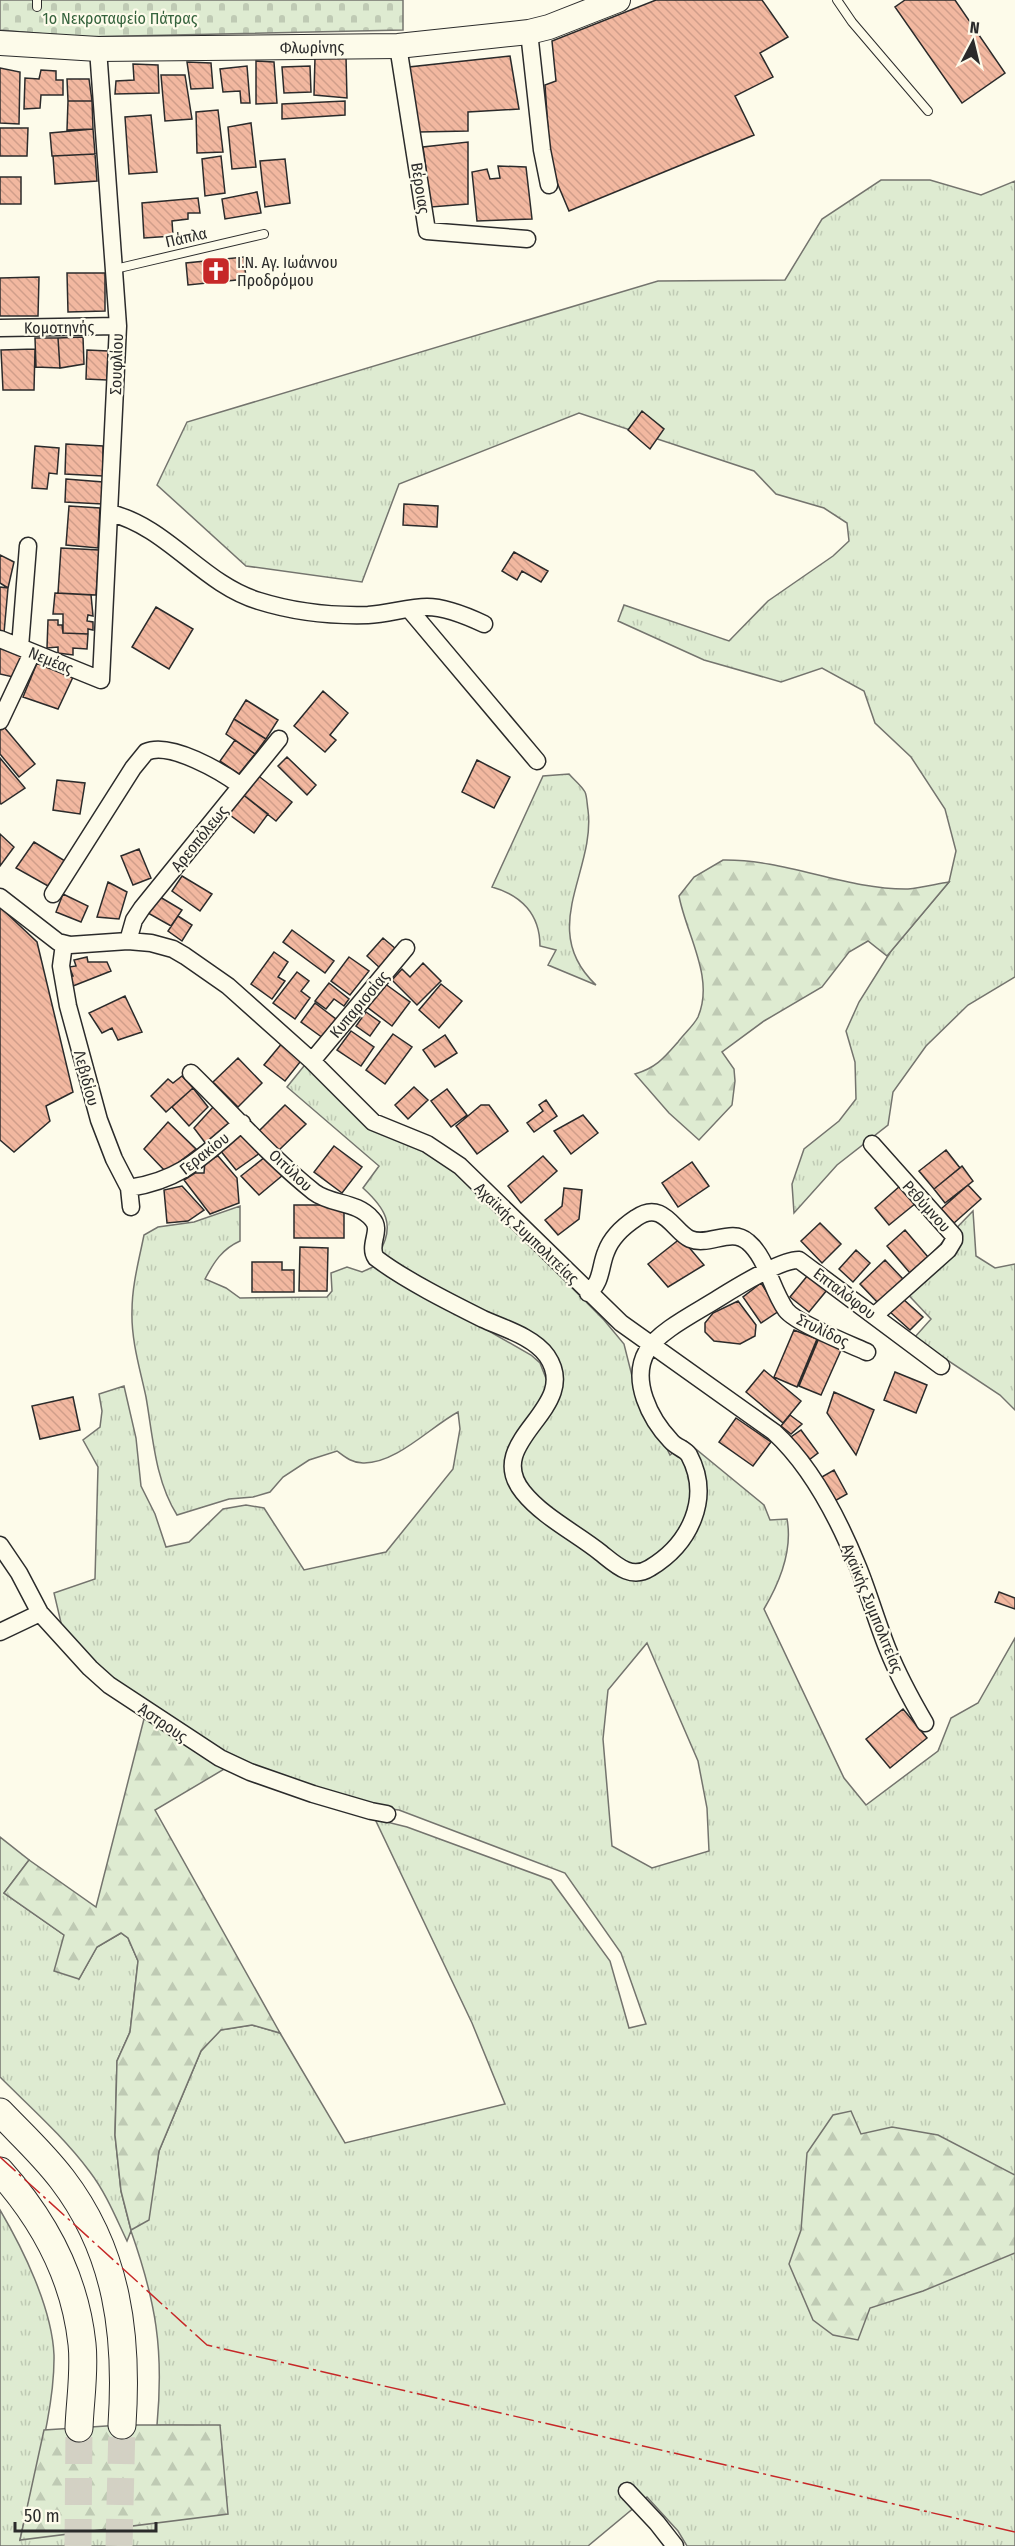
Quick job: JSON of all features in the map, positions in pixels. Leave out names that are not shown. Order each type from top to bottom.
[{"type":"main road","points":[[0,2112],[61,2177],[86,2215],[97,2239],[113,2283],[122,2332],[124,2381],[122,2425]]},
{"type":"main road","points":[[0,2171],[27,2202],[48,2235],[77,2310],[82,2358],[79,2428]]},
{"type":"street","name":"Φλωρίνης","points":[[0,43],[98,49],[398,46],[529,32],[549,27],[618,0]]},
{"type":"street","points":[[529,32],[542,150],[549,185]]},
{"type":"street","name":"Βέροιας","points":[[398,46],[427,231],[527,239]]},
{"type":"street","name":"Σουφλίου","points":[[98,49],[118,326],[101,680]]},
{"type":"street","name":"Κομοτηνής","points":[[0,328],[118,326]]},
{"type":"street","points":[[110,513],[133,519],[150,528],[218,582],[256,601],[332,614],[381,614],[430,607],[484,624]]},
{"type":"street","points":[[0,721],[26,650],[28,546]]},
{"type":"street","points":[[410,609],[537,761]]},
{"type":"street","name":"Νεμέας","points":[[0,639],[101,680]]},
{"type":"street","name":"Αρεοπόλεως","points":[[128,941],[134,920],[142,908],[279,739]]},
{"type":"street","points":[[53,894],[132,768],[146,752],[164,749],[183,755],[225,775],[241,786]]},
{"type":"street","points":[[0,897],[51,938],[64,944]]},
{"type":"street","name":"Αχαϊκής Συμπολιτείας","points":[[64,944],[128,941],[163,946],[199,964],[228,986],[312,1061],[373,1122],[427,1144],[460,1166],[621,1323],[774,1432],[798,1459],[823,1498],[848,1545],[893,1662],[925,1723]]},
{"type":"street","name":"Λεβιδίου","points":[[64,944],[61,966],[76,1037],[106,1141],[129,1188],[132,1207]]},
{"type":"street","name":"Κυπαρισσίας","points":[[312,1061],[406,948]]},
{"type":"street","name":"Οιτύλου","points":[[191,1073],[315,1193],[357,1208],[372,1219],[376,1228],[372,1249],[376,1258],[460,1307],[531,1343],[548,1357],[554,1376],[552,1395],[544,1410],[517,1446],[513,1455],[513,1473],[523,1492],[545,1514],[580,1536],[618,1567],[634,1573],[644,1572],[657,1564],[677,1544],[695,1516],[700,1496],[695,1471],[688,1453],[671,1442],[651,1410],[642,1390],[641,1366],[651,1344]]},
{"type":"street","name":"Γερακίου","points":[[129,1188],[162,1181],[177,1174],[242,1123]]},
{"type":"street","name":"Ρεθύμνου","points":[[872,1144],[954,1236],[948,1250],[874,1316]]},
{"type":"street","name":"Στυλίδος","points":[[588,1293],[597,1282],[605,1253],[614,1238],[637,1217],[646,1214],[666,1217],[692,1240],[704,1241],[728,1236],[745,1239],[754,1249],[774,1290],[792,1316],[867,1352]]},
{"type":"street","name":"Επταλόφου","points":[[651,1344],[739,1286],[788,1262],[799,1260],[941,1366]]},
{"type":"street","name":"Άστρους","points":[[0,1545],[19,1573],[40,1613],[90,1668],[109,1685],[203,1749],[250,1772],[314,1794],[387,1814]]},
{"type":"street","points":[[0,1632],[40,1613]]},
{"type":"street","points":[[627,2491],[675,2546]]},
{"type":"lane","points":[[837,0],[852,22],[928,111]]},
{"type":"lane","name":"Πάπλα","points":[[115,269],[264,234]]},
{"type":"green space","name":"1o Νεκροταφείο Πάτρας","points":[[0,0],[403,0],[403,30],[79,37],[0,30]]},
{"type":"green space","points":[[881,180],[930,180],[981,195],[1015,181],[1015,977],[968,1005],[926,1046],[893,1092],[888,1125],[837,1165],[794,1213],[792,1184],[804,1149],[839,1121],[856,1099],[855,1062],[846,1031],[859,1002],[891,951],[949,882],[956,851],[945,809],[911,757],[875,723],[864,691],[822,668],[781,682],[704,660],[618,621],[624,605],[729,641],[768,601],[833,556],[849,541],[847,523],[824,508],[776,494],[754,471],[579,413],[399,484],[362,582],[246,566],[157,485],[187,422],[658,281],[785,280],[822,219]]},
{"type":"green space","points":[[569,774],[585,792],[588,810],[588,833],[570,921],[571,943],[579,964],[596,985],[548,965],[556,950],[540,946],[537,924],[527,907],[512,895],[492,887],[543,776]]},
{"type":"green space","points":[[723,860],[770,864],[885,888],[908,889],[949,882],[887,956],[868,941],[849,952],[822,987],[764,1021],[722,1052],[734,1069],[732,1105],[699,1140],[669,1113],[635,1074],[649,1069],[664,1058],[698,1017],[703,987],[701,972],[679,896],[694,877]]},
{"type":"green space","points":[[308,1061],[423,1150],[450,1165],[604,1320],[624,1344],[633,1380],[670,1455],[686,1441],[764,1505],[770,1520],[787,1519],[788,1543],[784,1566],[764,1609],[844,1778],[866,1805],[938,1751],[951,1718],[978,1703],[1015,1638],[1015,2546],[687,2546],[678,2531],[647,2497],[588,2546],[0,2546],[0,2210],[35,2280],[48,2318],[54,2355],[47,2424],[20,2540],[219,2426],[157,2425],[159,2373],[156,2327],[147,2281],[131,2231],[127,2241],[106,2197],[80,2159],[0,2077],[0,1837],[29,1860],[4,1893],[64,1935],[79,1979],[97,1947],[121,1933],[128,1938],[138,1961],[130,2032],[117,2061],[115,2135],[121,2191],[131,2230],[154,2182],[159,2151],[201,2051],[220,2030],[252,2025],[280,2033],[345,2143],[505,2104],[472,2023],[375,1819],[407,1827],[551,1880],[610,1961],[629,2028],[646,2024],[621,1953],[565,1873],[399,1810],[381,1808],[245,1767],[107,1677],[62,1627],[54,1593],[95,1579],[98,1467],[83,1440],[100,1427],[102,1411],[99,1394],[124,1386],[136,1438],[141,1486],[155,1514],[166,1547],[189,1542],[223,1509],[246,1505],[264,1508],[304,1570],[386,1552],[453,1469],[460,1429],[458,1412],[388,1458],[359,1463],[337,1451],[309,1460],[283,1477],[270,1492],[253,1497],[229,1499],[177,1515],[159,1473],[134,1344],[132,1322],[134,1282],[144,1235],[158,1227],[194,1222],[240,1206],[240,1241],[219,1257],[205,1279],[226,1288],[240,1298],[327,1297],[332,1291],[331,1273],[347,1267],[362,1272],[375,1266],[531,1355],[540,1363],[547,1381],[560,1375],[492,1319],[379,1253],[387,1234],[386,1218],[377,1203],[363,1188],[379,1166],[287,1087]],"holes":[[[647,1643],[698,1761],[707,1808],[709,1851],[652,1868],[612,1846],[603,1739],[608,1690]]]},
{"type":"green space","points":[[973,1211],[976,1256],[995,1268],[1015,1264],[1015,1410],[1000,1395],[914,1338],[931,1319],[900,1286]]},
{"type":"green space","points":[[145,1715],[226,1768],[155,1810],[280,2033],[252,2025],[221,2030],[201,2051],[159,2151],[149,2220],[131,2230],[121,2191],[115,2135],[117,2061],[130,2032],[138,1961],[128,1938],[121,1933],[97,1947],[79,1979],[54,1971],[64,1935],[4,1893],[29,1860],[96,1907]]},
{"type":"green space","points":[[851,2111],[861,2134],[892,2127],[938,2135],[1015,2175],[1015,2253],[923,2291],[870,2308],[858,2340],[833,2335],[813,2320],[789,2264],[801,2230],[807,2153],[833,2115]]},
{"type":"green space","points":[[122,2425],[220,2425],[228,2514],[20,2540],[44,2430]]},
{"type":"building","points":[[656,0],[762,0],[788,37],[760,53],[773,77],[735,96],[754,135],[569,211],[553,173],[549,145],[545,85],[556,81],[552,41]]},
{"type":"building","points":[[905,0],[955,0],[1005,73],[962,103],[895,7]]},
{"type":"building","points":[[510,56],[519,109],[468,112],[468,131],[419,132],[409,67]]},
{"type":"building","points":[[315,57],[346,57],[347,98],[314,95]]},
{"type":"building","points":[[256,61],[274,62],[277,103],[256,104]]},
{"type":"building","points":[[187,62],[211,63],[213,88],[191,89]]},
{"type":"building","points":[[133,64],[158,65],[159,93],[115,94],[116,81],[134,80]]},
{"type":"building","points":[[247,66],[250,103],[241,103],[240,91],[223,92],[220,69]]},
{"type":"building","points":[[310,66],[311,92],[284,93],[282,67]]},
{"type":"building","points":[[0,68],[20,72],[19,124],[0,123]]},
{"type":"building","points":[[41,70],[56,71],[56,80],[63,80],[63,95],[41,95],[40,108],[24,109],[25,78],[39,79]]},
{"type":"building","points":[[161,75],[185,75],[192,119],[165,121]]},
{"type":"building","points":[[67,79],[89,79],[92,101],[68,101]]},
{"type":"building","points":[[68,101],[92,101],[93,129],[67,130]]},
{"type":"building","points":[[345,101],[345,115],[282,119],[282,104]]},
{"type":"building","points":[[218,110],[223,152],[197,153],[196,112]]},
{"type":"building","points":[[151,115],[157,172],[129,174],[125,117]]},
{"type":"building","points":[[251,123],[256,167],[232,169],[228,127]]},
{"type":"building","points":[[0,128],[28,128],[27,156],[0,156]]},
{"type":"building","points":[[93,129],[95,154],[52,156],[50,133]]},
{"type":"building","points":[[468,142],[468,204],[431,207],[423,147]]},
{"type":"building","points":[[95,154],[97,181],[55,184],[53,156]]},
{"type":"building","points":[[221,156],[225,193],[205,196],[202,159]]},
{"type":"building","points":[[285,159],[290,203],[265,207],[260,161]]},
{"type":"building","points":[[498,166],[526,167],[532,219],[477,221],[472,172],[487,169],[490,179],[500,178]]},
{"type":"building","points":[[0,177],[21,177],[21,204],[0,204]]},
{"type":"building","points":[[257,192],[261,213],[225,219],[222,199]]},
{"type":"building","points":[[198,198],[200,213],[188,213],[188,219],[172,221],[173,236],[144,238],[142,203]]},
{"type":"building","name":"Ι.Ν. Αγ. Ιωάννου Προδρόμου","points":[[244,257],[246,279],[188,285],[186,263]]},
{"type":"building","points":[[67,273],[105,273],[105,311],[68,312]]},
{"type":"building","points":[[39,277],[38,316],[0,316],[0,278]]},
{"type":"building","points":[[83,337],[84,364],[60,368],[58,338]]},
{"type":"building","points":[[35,338],[58,338],[60,368],[36,367]]},
{"type":"building","points":[[35,349],[34,390],[3,390],[1,350]]},
{"type":"building","points":[[87,350],[108,351],[107,380],[86,379]]},
{"type":"building","points":[[642,411],[664,429],[650,449],[628,430]]},
{"type":"building","points":[[66,444],[103,446],[103,476],[65,474]]},
{"type":"building","points":[[35,446],[59,448],[57,474],[49,473],[47,489],[32,488]]},
{"type":"building","points":[[66,479],[103,482],[102,504],[65,502]]},
{"type":"building","points":[[404,504],[438,506],[437,527],[403,525]]},
{"type":"building","points":[[69,506],[100,508],[98,548],[66,545]]},
{"type":"building","points":[[61,548],[99,550],[96,595],[58,593]]},
{"type":"building","points":[[514,552],[548,571],[541,582],[522,571],[517,580],[502,571]]},
{"type":"building","points":[[0,555],[14,562],[8,588],[0,583]]},
{"type":"building","points":[[0,587],[8,588],[4,633],[0,631]]},
{"type":"building","points":[[55,593],[91,595],[93,616],[88,615],[87,621],[93,622],[93,630],[88,629],[88,634],[63,633],[63,614],[53,614]]},
{"type":"building","points":[[156,607],[193,629],[169,669],[132,647]]},
{"type":"building","points":[[48,620],[58,620],[58,625],[62,625],[63,633],[88,634],[87,649],[73,648],[73,655],[58,653],[58,647],[47,648]]},
{"type":"building","points":[[0,648],[23,657],[13,677],[0,674]]},
{"type":"building","points":[[37,663],[74,675],[58,709],[23,697]]},
{"type":"building","points":[[323,691],[348,713],[330,735],[336,740],[325,752],[294,726]]},
{"type":"building","points":[[246,700],[278,720],[266,739],[234,719]]},
{"type":"building","points":[[234,719],[266,739],[255,754],[226,734]]},
{"type":"building","points":[[4,727],[35,764],[19,777],[0,754],[0,730]]},
{"type":"building","points":[[235,740],[255,754],[239,774],[220,761]]},
{"type":"building","points":[[287,757],[316,785],[307,795],[278,766]]},
{"type":"building","points":[[0,758],[25,788],[1,804],[0,803]]},
{"type":"building","points":[[477,760],[510,777],[494,808],[462,792]]},
{"type":"building","points":[[256,774],[292,802],[276,821],[241,793]]},
{"type":"building","points":[[57,780],[85,783],[80,814],[53,810]]},
{"type":"building","points":[[241,793],[268,814],[254,833],[226,812]]},
{"type":"building","points":[[0,834],[14,847],[0,866]]},
{"type":"building","points":[[34,842],[65,861],[48,886],[16,868]]},
{"type":"building","points":[[139,849],[151,878],[133,885],[121,856]]},
{"type":"building","points":[[182,876],[212,894],[200,911],[172,891]]},
{"type":"building","points":[[108,882],[127,892],[119,919],[97,917]]},
{"type":"building","points":[[63,894],[88,906],[81,922],[56,912]]},
{"type":"building","points":[[160,897],[182,910],[171,926],[148,913]]},
{"type":"building","points":[[0,907],[37,942],[73,1092],[46,1106],[50,1121],[14,1152],[0,1140]]},
{"type":"building","points":[[178,916],[192,925],[182,941],[168,931]]},
{"type":"building","points":[[292,930],[334,961],[325,973],[283,942]]},
{"type":"building","points":[[383,938],[396,949],[380,968],[367,956]]},
{"type":"building","points":[[274,952],[288,962],[278,977],[285,981],[272,999],[251,984]]},
{"type":"building","points":[[87,957],[88,962],[107,962],[111,971],[73,986],[68,977],[73,976],[69,967],[76,966],[74,960]]},
{"type":"building","points":[[349,957],[369,971],[350,995],[331,981]]},
{"type":"building","points":[[423,963],[441,981],[417,1005],[392,980],[402,969],[410,977]]},
{"type":"building","points":[[297,972],[309,981],[301,991],[310,998],[295,1019],[273,1003]]},
{"type":"building","points":[[329,983],[349,999],[344,1006],[334,999],[326,1009],[315,1001]]},
{"type":"building","points":[[384,983],[410,1002],[392,1026],[367,1007]]},
{"type":"building","points":[[441,984],[462,1001],[439,1028],[419,1010]]},
{"type":"building","points":[[125,996],[142,1032],[118,1040],[112,1028],[102,1033],[89,1013]]},
{"type":"building","points":[[315,1003],[336,1019],[323,1038],[301,1022]]},
{"type":"building","points":[[366,1012],[380,1022],[370,1036],[356,1026]]},
{"type":"building","points":[[351,1031],[374,1047],[361,1066],[337,1050]]},
{"type":"building","points":[[393,1034],[412,1047],[385,1084],[366,1070]]},
{"type":"building","points":[[445,1035],[457,1053],[435,1067],[423,1050]]},
{"type":"building","points":[[283,1042],[304,1057],[285,1081],[264,1065]]},
{"type":"building","points":[[238,1058],[262,1083],[238,1107],[213,1082]]},
{"type":"building","points":[[182,1076],[193,1088],[166,1112],[151,1096],[168,1079],[173,1083]]},
{"type":"building","points":[[414,1087],[428,1100],[408,1119],[395,1105]]},
{"type":"building","points":[[193,1088],[208,1107],[189,1126],[172,1107]]},
{"type":"building","points":[[447,1089],[467,1115],[451,1127],[431,1101]]},
{"type":"building","points":[[546,1100],[557,1116],[534,1132],[527,1123],[543,1111],[539,1105]]},
{"type":"building","points":[[285,1105],[306,1124],[279,1150],[258,1132]]},
{"type":"building","points":[[481,1105],[489,1105],[508,1131],[477,1154],[456,1126]]},
{"type":"building","points":[[214,1106],[232,1123],[206,1144],[194,1128]]},
{"type":"building","points":[[583,1115],[598,1133],[571,1154],[554,1131]]},
{"type":"building","points":[[168,1122],[196,1149],[166,1172],[144,1149]]},
{"type":"building","points":[[241,1133],[260,1153],[236,1170],[220,1150]]},
{"type":"building","points":[[334,1146],[362,1167],[342,1193],[314,1172]]},
{"type":"building","points":[[946,1150],[960,1168],[934,1189],[919,1171]]},
{"type":"building","points":[[218,1156],[237,1178],[239,1203],[210,1214],[184,1180],[195,1173],[204,1173],[205,1161]]},
{"type":"building","points":[[543,1156],[557,1171],[521,1203],[508,1186]]},
{"type":"building","points":[[265,1157],[283,1175],[259,1195],[241,1176]]},
{"type":"building","points":[[692,1162],[709,1186],[678,1207],[662,1183]]},
{"type":"building","points":[[962,1166],[973,1181],[945,1203],[934,1189]]},
{"type":"building","points":[[968,1185],[981,1199],[954,1223],[941,1209]]},
{"type":"building","points":[[182,1186],[204,1210],[188,1221],[167,1223],[164,1190]]},
{"type":"building","points":[[900,1186],[916,1203],[889,1225],[875,1208]]},
{"type":"building","points":[[564,1188],[582,1190],[579,1219],[558,1235],[545,1220],[562,1206]]},
{"type":"building","points":[[294,1205],[344,1205],[344,1238],[294,1238]]},
{"type":"building","points":[[820,1223],[841,1244],[822,1263],[801,1241]]},
{"type":"building","points":[[905,1230],[928,1257],[910,1273],[887,1246]]},
{"type":"building","points":[[681,1238],[704,1265],[668,1287],[648,1264]]},
{"type":"building","points":[[300,1247],[328,1248],[327,1291],[299,1291]]},
{"type":"building","points":[[856,1250],[870,1263],[853,1282],[839,1269]]},
{"type":"building","points":[[885,1260],[903,1279],[878,1303],[860,1284]]},
{"type":"building","points":[[252,1262],[282,1262],[282,1270],[294,1270],[294,1292],[252,1292]]},
{"type":"building","points":[[808,1275],[827,1290],[809,1312],[790,1297]]},
{"type":"building","points":[[761,1283],[779,1311],[761,1323],[743,1297]]},
{"type":"building","points":[[902,1298],[923,1317],[910,1330],[890,1312]]},
{"type":"building","points":[[738,1301],[756,1325],[755,1336],[740,1344],[714,1341],[705,1332],[705,1323],[713,1313]]},
{"type":"building","points":[[794,1330],[817,1339],[797,1387],[774,1377]]},
{"type":"building","points":[[819,1338],[842,1348],[821,1395],[799,1386]]},
{"type":"building","points":[[764,1370],[801,1401],[783,1423],[746,1392]]},
{"type":"building","points":[[895,1372],[927,1385],[916,1413],[884,1400]]},
{"type":"building","points":[[834,1392],[874,1410],[856,1455],[827,1413]]},
{"type":"building","points":[[73,1397],[80,1430],[40,1439],[32,1406]]},
{"type":"building","points":[[790,1415],[802,1424],[791,1434],[781,1426]]},
{"type":"building","points":[[736,1418],[771,1442],[753,1466],[719,1442]]},
{"type":"building","points":[[801,1430],[818,1453],[805,1463],[788,1439]]},
{"type":"building","points":[[834,1470],[847,1494],[833,1502],[820,1478]]},
{"type":"building","points":[[999,1592],[1015,1598],[1015,1609],[995,1602]]},
{"type":"building","points":[[903,1709],[927,1738],[890,1768],[866,1739]]},
{"type":"tunnel","points":[[119,2546],[122,2425]]},
{"type":"tunnel","points":[[78,2546],[79,2428]]},
{"type":"power","points":[[0,2157],[207,2345],[1015,2532]]},
{"type":"place","name":"Ι.Ν. Αγ. Ιωάννου Προδρόμου","points":[[216,271]]}]
